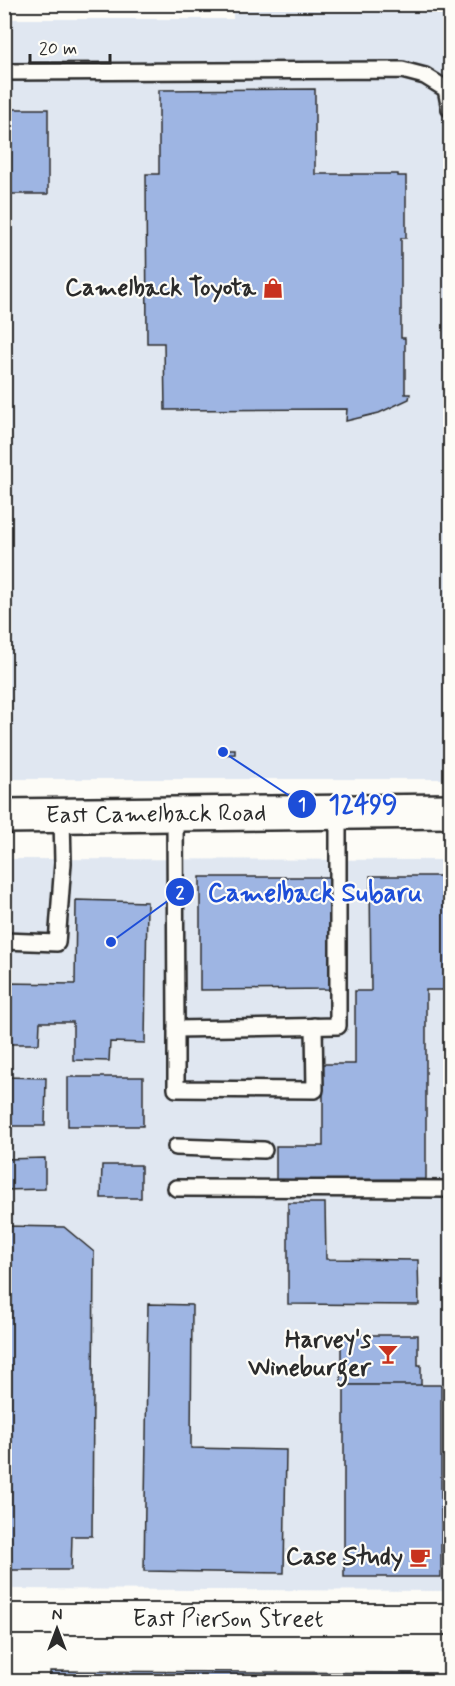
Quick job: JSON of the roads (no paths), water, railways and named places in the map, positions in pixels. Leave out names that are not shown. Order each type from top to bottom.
[{"type":"main road","name":"East Camelback Road","points":[[4,816],[450,811]]},
{"type":"street","name":"East Pierson Street","points":[[4,1619],[450,1619]]},
{"type":"lane","points":[[4,72],[402,70],[425,76],[446,89],[450,109]]},
{"type":"lane","points":[[176,1029],[338,1026],[338,812]]},
{"type":"lane","points":[[175,815],[176,1089],[315,1090],[314,1026]]},
{"type":"lane","points":[[4,941],[57,943],[63,863],[62,816]]},
{"type":"lane","points":[[176,1147],[264,1150]]},
{"type":"lane","points":[[176,1188],[450,1189]]},
{"type":"place","name":"Camelback Toyota","points":[[273,288]]},
{"type":"place","name":"12499","points":[[223,752]]},
{"type":"place","name":"Camelback Subaru","points":[[111,942]]},
{"type":"place","name":"Harvey's Wineburger","points":[[388,1354]]},
{"type":"place","name":"Case Study","points":[[420,1557]]}]
